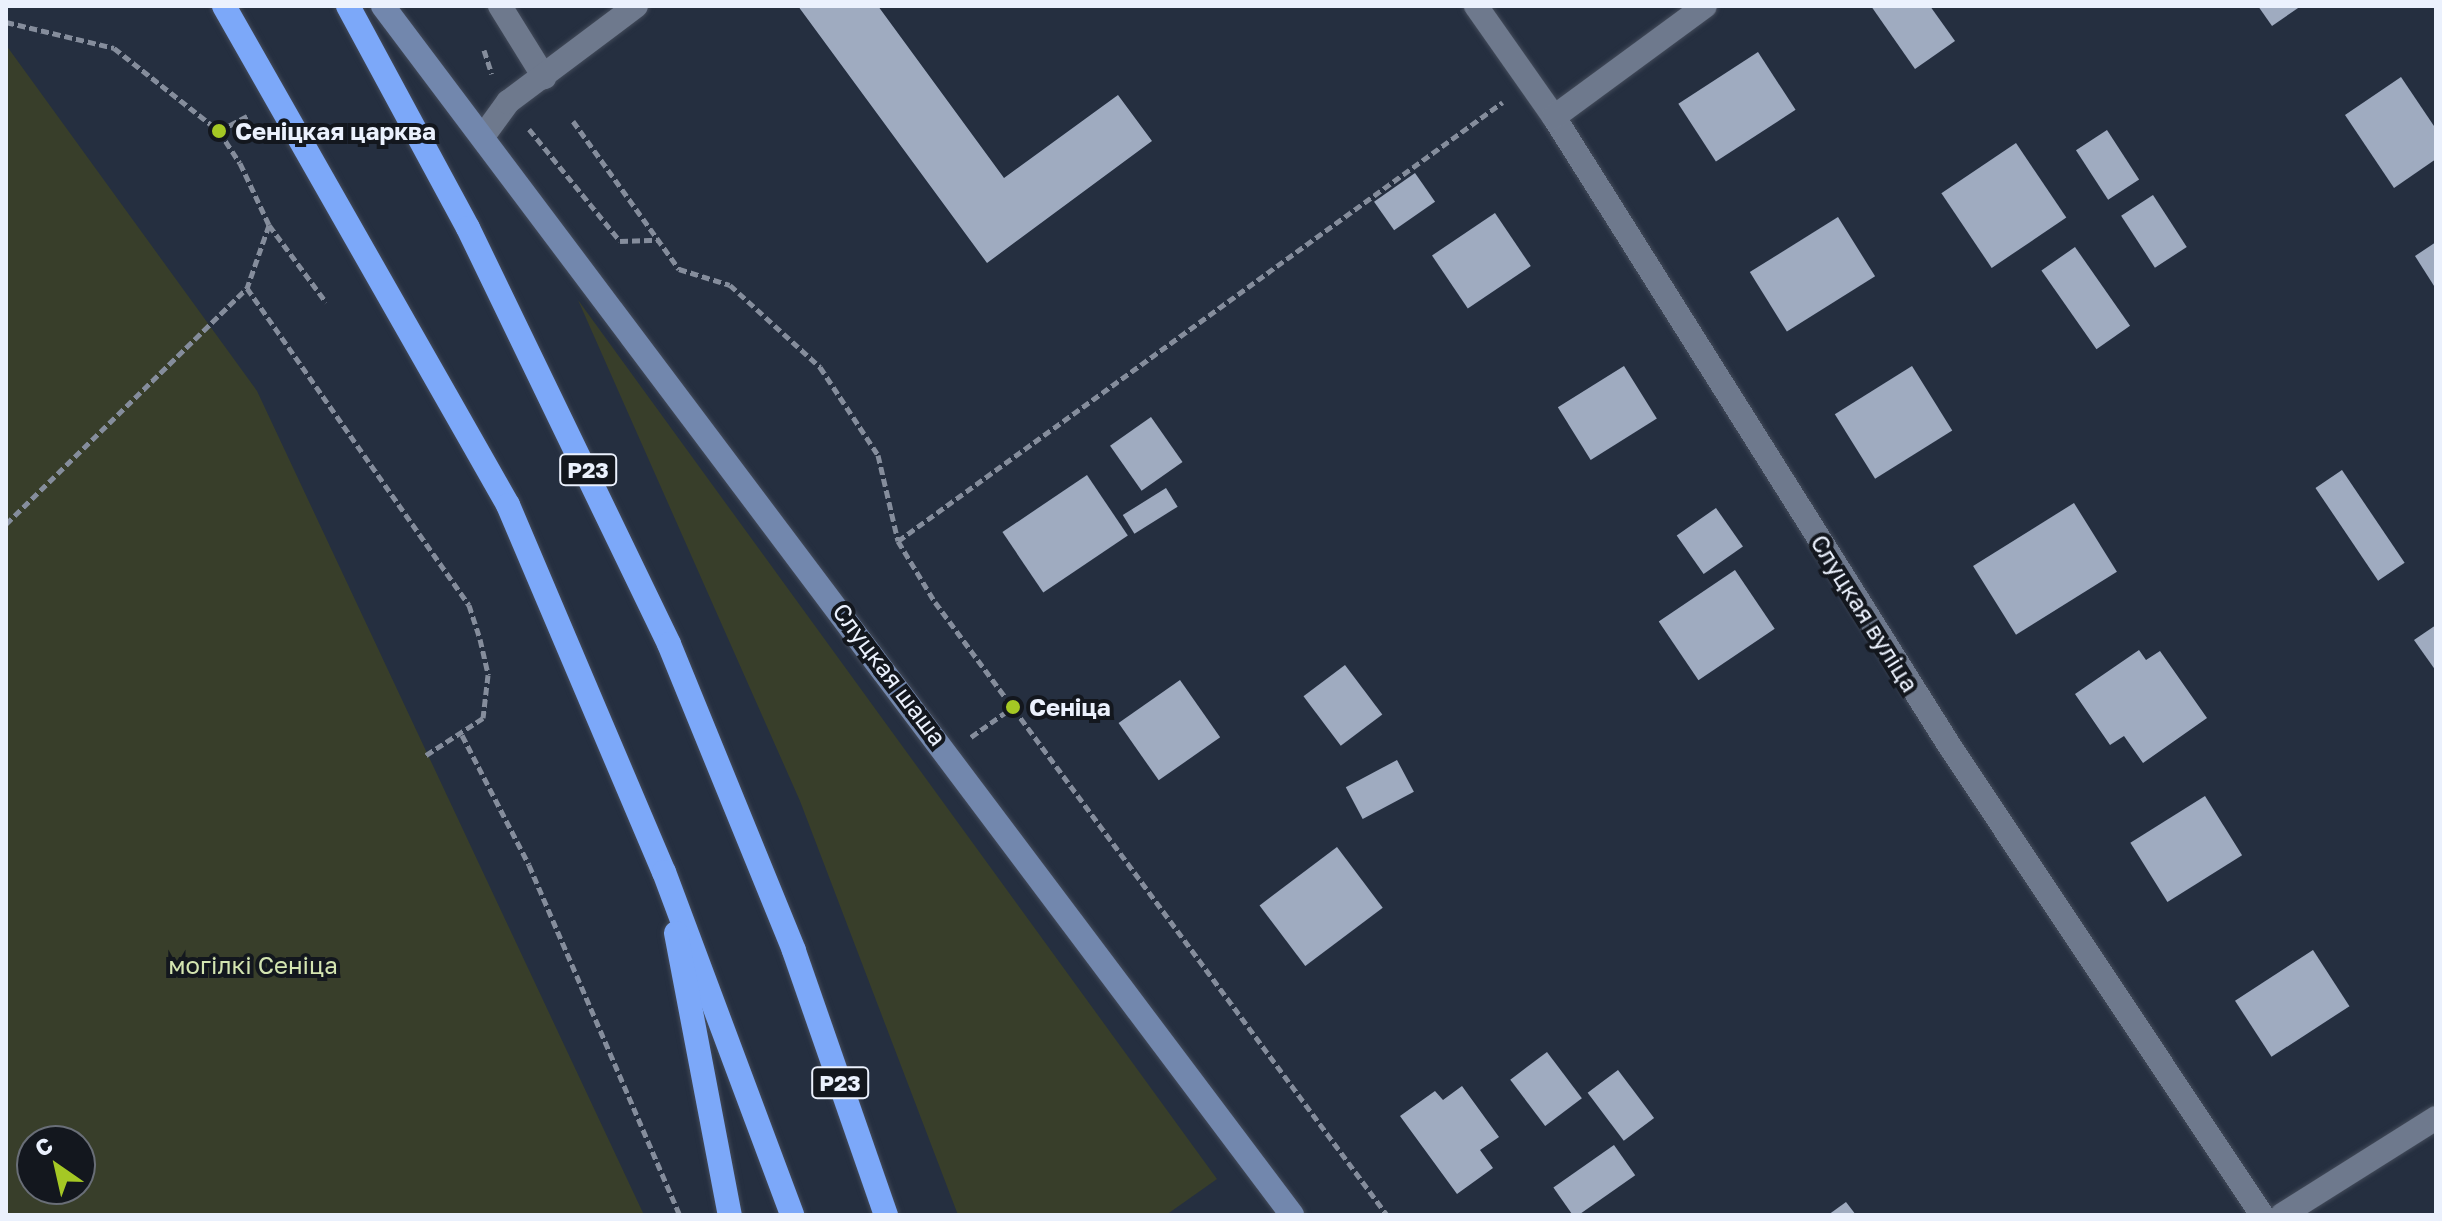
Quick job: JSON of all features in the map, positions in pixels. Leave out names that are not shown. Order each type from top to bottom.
[{"type":"highway","points":[[224,6],[508,505],[664,872],[792,1215]]},
{"type":"highway","name":"Р23","points":[[348,6],[468,228],[669,644],[794,951],[886,1215]]},
{"type":"highway","points":[[664,872],[730,1215]]},
{"type":"street","name":"Слуцкая шаша","points":[[383,6],[950,752],[1292,1215]]},
{"type":"street","points":[[500,6],[544,77]]},
{"type":"street","points":[[484,135],[508,102],[636,6]]},
{"type":"street","name":"Слуцкая вуліца","points":[[1476,6],[1554,117],[1949,745],[2262,1215]]},
{"type":"street","points":[[1554,117],[1705,6]]},
{"type":"street","points":[[2282,1215],[2436,1118]]},
{"type":"path","points":[[6,22],[114,48],[219,131],[269,225],[326,302]]},
{"type":"path","points":[[478,35],[508,102],[620,241],[659,240]]},
{"type":"path","points":[[898,541],[1530,82]]},
{"type":"path","points":[[573,121],[679,269],[730,285],[820,367],[878,455],[898,541],[1013,707],[1387,1215]]},
{"type":"path","points":[[6,524],[247,288],[269,225]]},
{"type":"path","points":[[247,288],[469,605],[488,675],[483,718],[462,735],[426,755]]},
{"type":"path","points":[[950,752],[1013,707]]},
{"type":"path","points":[[462,735],[529,865],[680,1215]]},
{"type":"green space","name":"могілкі Сеніца","points":[[6,45],[257,391],[644,1215],[6,1215]]},
{"type":"green space","points":[[578,300],[1217,1179],[1166,1215],[958,1215],[800,801]]},
{"type":"building","points":[[798,6],[878,6],[1004,178],[1118,95],[1152,141],[987,263]]},
{"type":"building","points":[[1871,6],[1930,6],[1955,41],[1915,69]]},
{"type":"building","points":[[2258,6],[2301,6],[2272,26]]},
{"type":"building","points":[[1758,52],[1796,110],[1716,162],[1678,104]]},
{"type":"building","points":[[2401,77],[2436,129],[2436,159],[2394,188],[2345,115]]},
{"type":"building","points":[[2107,130],[2139,179],[2108,200],[2076,150]]},
{"type":"building","points":[[2016,143],[2066,218],[1992,268],[1941,193]]},
{"type":"building","points":[[1415,173],[1435,202],[1394,230],[1374,202]]},
{"type":"building","points":[[2153,195],[2187,247],[2155,268],[2121,216]]},
{"type":"building","points":[[1495,213],[1531,266],[1468,309],[1432,255]]},
{"type":"building","points":[[1838,217],[1875,276],[1787,331],[1750,272]]},
{"type":"building","points":[[2436,242],[2436,289],[2415,256]]},
{"type":"building","points":[[2075,247],[2130,326],[2096,349],[2041,271]]},
{"type":"building","points":[[1624,366],[1657,419],[1591,460],[1558,407]]},
{"type":"building","points":[[1912,366],[1952,430],[1875,479],[1835,414]]},
{"type":"building","points":[[1151,417],[1183,462],[1142,491],[1110,446]]},
{"type":"building","points":[[2342,470],[2405,563],[2378,581],[2315,488]]},
{"type":"building","points":[[1087,475],[1128,536],[1043,593],[1002,532]]},
{"type":"building","points":[[1166,488],[1178,507],[1134,534],[1123,515]]},
{"type":"building","points":[[2074,503],[2117,572],[2016,635],[1973,566]]},
{"type":"building","points":[[1716,508],[1743,547],[1704,574],[1677,536]]},
{"type":"building","points":[[1735,570],[1775,629],[1698,680],[1659,621]]},
{"type":"building","points":[[2436,625],[2436,671],[2414,640]]},
{"type":"building","points":[[2139,650],[2146,660],[2160,651],[2207,718],[2143,763],[2124,736],[2110,745],[2075,694]]},
{"type":"building","points":[[1345,665],[1382,715],[1341,746],[1303,696]]},
{"type":"building","points":[[1180,680],[1220,737],[1159,780],[1119,723]]},
{"type":"building","points":[[1397,760],[1414,792],[1363,819],[1346,787]]},
{"type":"building","points":[[2205,796],[2242,855],[2167,902],[2130,843]]},
{"type":"building","points":[[1337,847],[1383,908],[1305,966],[1260,905]]},
{"type":"building","points":[[2313,950],[2349,1006],[2271,1057],[2235,1001]]},
{"type":"building","points":[[1547,1052],[1582,1098],[1545,1126],[1510,1080]]},
{"type":"building","points":[[1618,1070],[1654,1118],[1624,1141],[1588,1093]]},
{"type":"building","points":[[1462,1086],[1499,1137],[1480,1150],[1493,1168],[1457,1194],[1400,1116],[1435,1091],[1443,1100]]},
{"type":"building","points":[[1614,1145],[1635,1175],[1579,1215],[1573,1215],[1553,1187]]},
{"type":"building","points":[[1846,1202],[1856,1215],[1828,1215]]},
{"type":"place","name":"Сеніцкая царква","points":[[219,131]]},
{"type":"place","name":"Сеніца","points":[[1013,707]]}]
